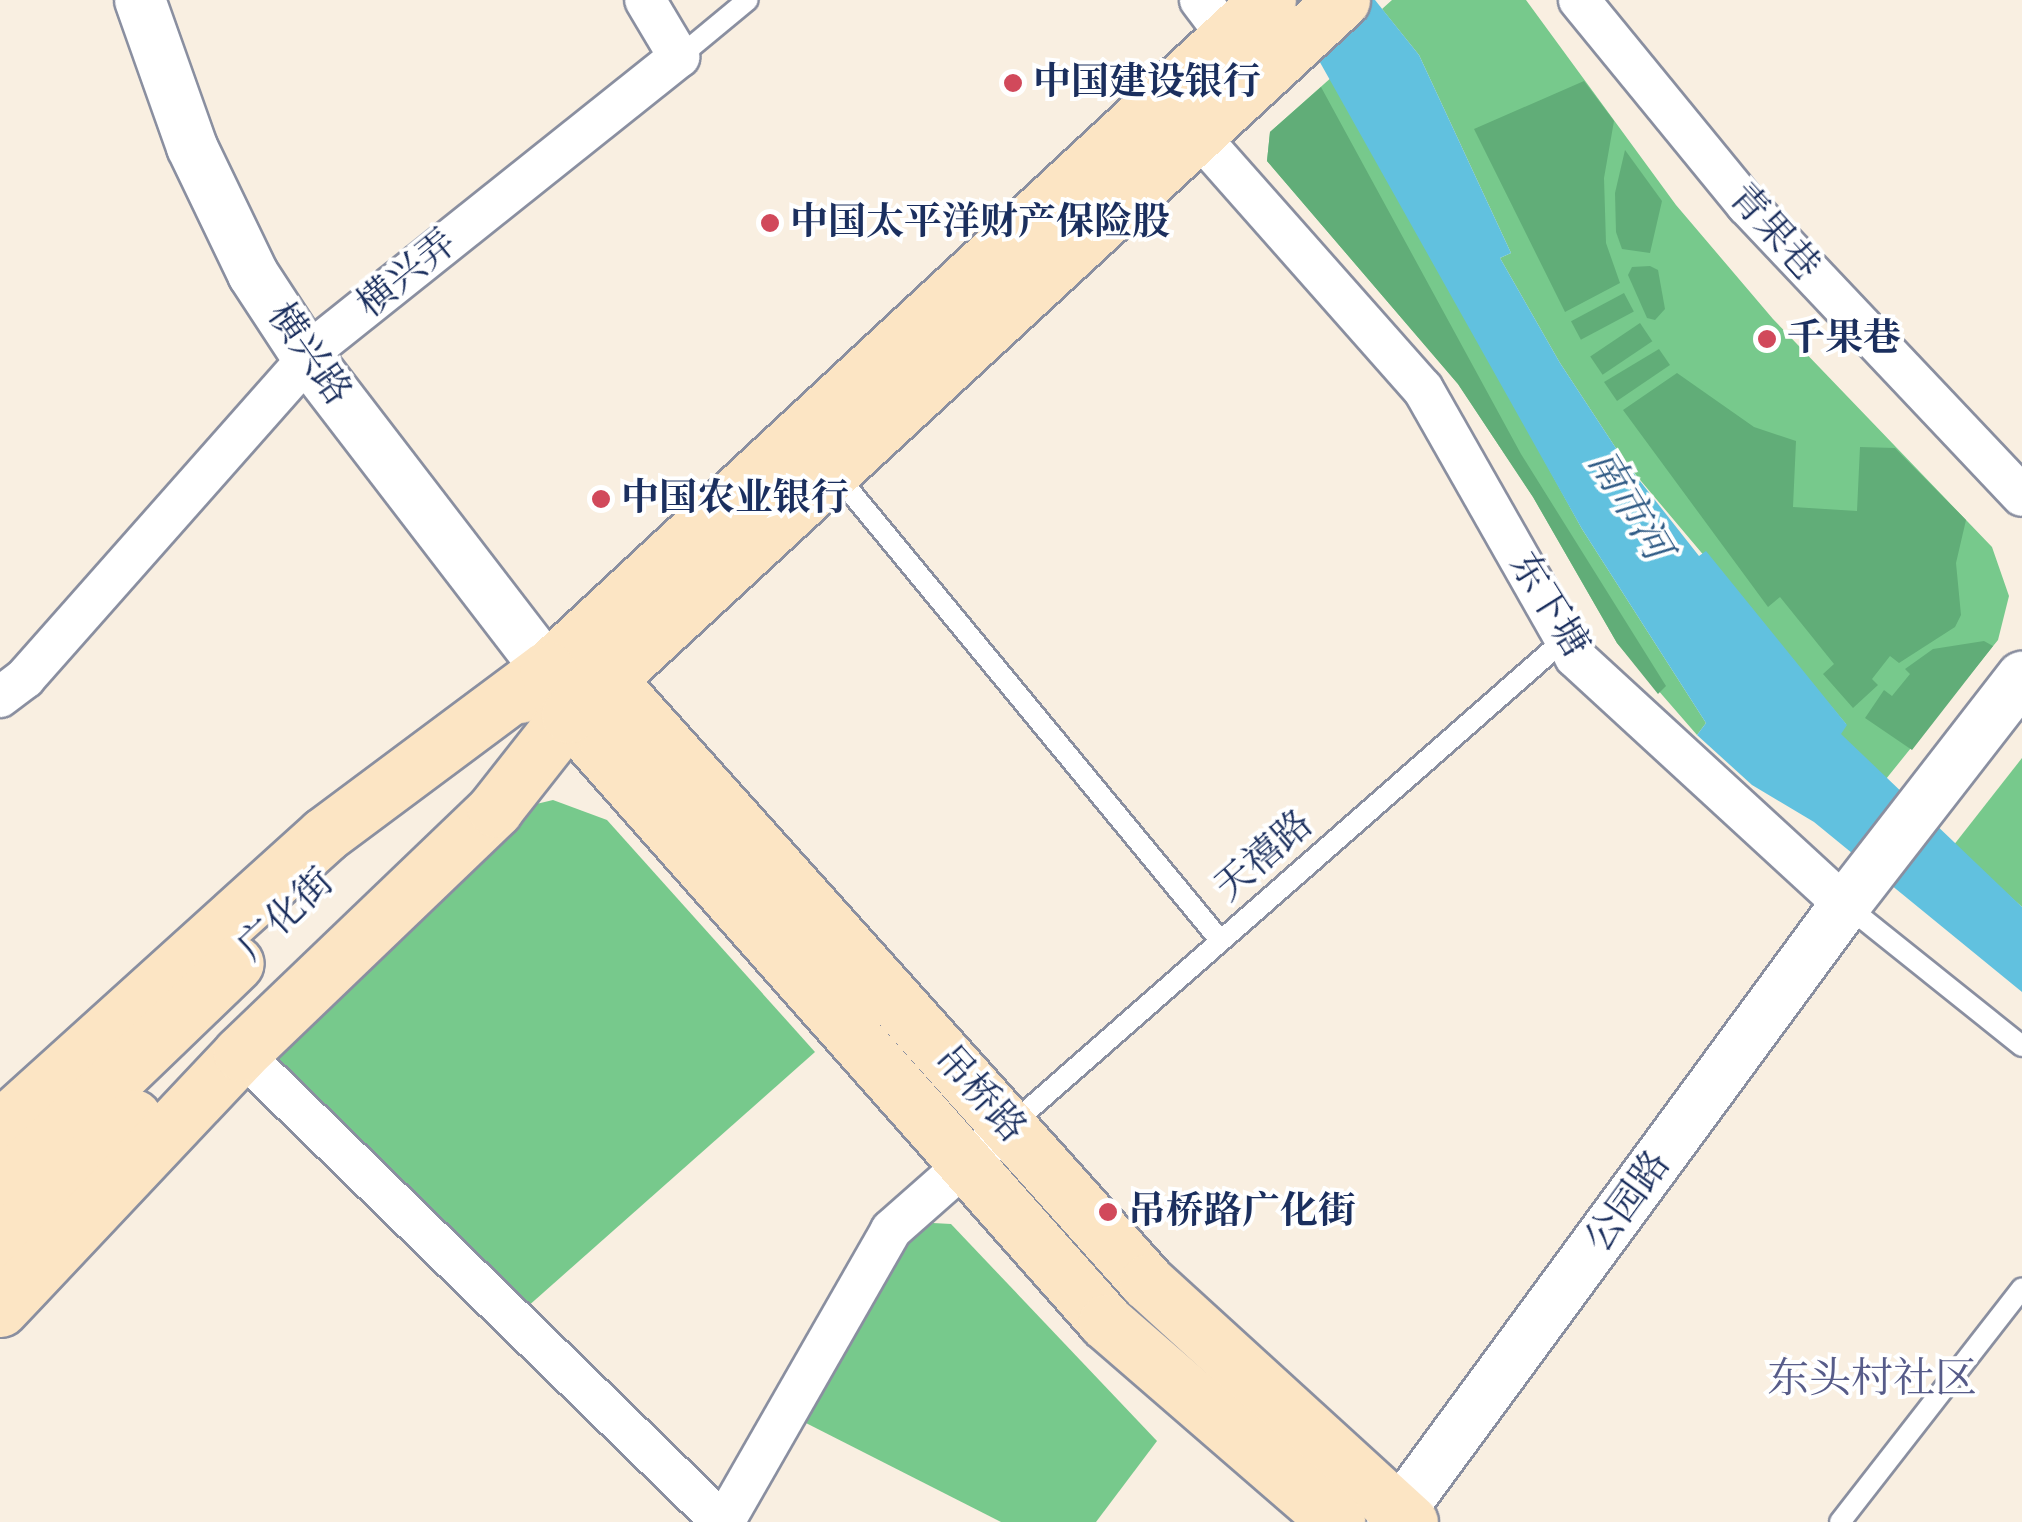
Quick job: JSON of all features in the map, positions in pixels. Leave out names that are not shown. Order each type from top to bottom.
[{"type":"main road","points":[[0,1309],[242,1053],[495,809],[575,677],[1250,18],[1342,0]]},
{"type":"main road","points":[[0,1128],[324,835],[575,677],[835,473],[1198,135],[1250,18]]},
{"type":"main road","name":"广化街","points":[[0,1190],[254,974],[575,677]]},
{"type":"main road","name":"吊桥路","points":[[575,677],[1009,1126],[1147,1282],[1401,1519]]},
{"type":"main road","name":"吊桥路","points":[[575,677],[966,1164],[1106,1322],[1338,1522]]},
{"type":"main road","name":"广化街","points":[[0,1246],[254,974]]},
{"type":"street","name":"横兴路","points":[[140,0],[192,147],[254,274],[575,677]]},
{"type":"street","name":"横兴路","points":[[163,0],[217,148],[315,350]]},
{"type":"street","points":[[644,0],[679,57]]},
{"type":"street","name":"青果巷","points":[[1580,0],[1747,206],[2022,496]]},
{"type":"street","name":"横兴弄","points":[[0,697],[25,678],[315,350],[679,57]]},
{"type":"street","name":"东下塘","points":[[1198,135],[1423,389],[1576,657],[1854,893]]},
{"type":"street","name":"公园路","points":[[1401,1519],[1854,893],[2022,676]]},
{"type":"street","points":[[242,1053],[723,1522],[890,1230],[1009,1126]]},
{"type":"lane","points":[[679,57],[748,0]]},
{"type":"lane","points":[[835,473],[1220,940]]},
{"type":"lane","name":"天禧路","points":[[1009,1126],[1564,639]]},
{"type":"lane","name":"东下塘","points":[[1854,893],[2022,1046]]},
{"type":"lane","points":[[1840,1522],[2022,1288]]},
{"type":"green space","points":[[1392,0],[1526,0],[1676,205],[1773,319],[1992,547],[2009,596],[1998,640],[1886,779],[1840,734],[1846,724],[1625,462],[1560,363],[1500,258],[1511,253],[1419,55],[1382,9]]},
{"type":"green space","points":[[1333,76],[1582,529],[1706,723],[1697,735],[1617,643],[1533,497],[1458,384],[1267,161],[1270,132]]},
{"type":"green space","points":[[1584,81],[1614,121],[1604,178],[1606,243],[1620,283],[1565,312],[1474,129]]},
{"type":"green space","points":[[1321,87],[1521,454],[1666,686],[1658,694],[1617,643],[1533,497],[1458,384],[1267,161],[1270,132]]},
{"type":"green space","points":[[1625,150],[1662,201],[1650,253],[1622,249],[1616,232],[1615,193]]},
{"type":"green space","points":[[1650,266],[1658,270],[1665,309],[1655,320],[1647,318],[1628,275],[1632,267]]},
{"type":"green space","points":[[1624,293],[1634,312],[1581,340],[1571,321]]},
{"type":"green space","points":[[1640,323],[1652,341],[1603,375],[1590,357]]},
{"type":"green space","points":[[1659,349],[1670,365],[1617,401],[1604,382]]},
{"type":"green space","points":[[1677,373],[1754,427],[1796,441],[1793,507],[1857,511],[1860,447],[1895,448],[1966,520],[1956,563],[1961,615],[1955,627],[1899,663],[1890,656],[1872,679],[1878,685],[1853,708],[1823,674],[1834,664],[1780,597],[1768,607],[1623,410]]},
{"type":"green space","points":[[1984,641],[1993,646],[1912,750],[1865,718],[1884,690],[1892,696],[1910,674],[1905,669],[1933,649]]},
{"type":"green space","points":[[2022,758],[2022,907],[1953,846]]},
{"type":"green space","points":[[553,800],[607,820],[815,1052],[526,1308],[251,1038],[507,811]]},
{"type":"green space","points":[[933,1223],[951,1224],[1157,1441],[1096,1522],[1001,1522],[802,1421],[905,1243]]},
{"type":"water","name":"南市河","points":[[1285,0],[1375,0],[1419,55],[1511,253],[1500,258],[1560,363],[1625,462],[1699,556],[1706,551],[1847,725],[1841,734],[2022,907],[2022,992],[1814,822],[1752,785],[1697,735],[1706,723],[1582,529]]},
{"type":"place","name":"中国建设银行","points":[[1013,83]]},
{"type":"place","name":"中国太平洋财产保险股","points":[[770,223]]},
{"type":"place","name":"千果巷","points":[[1767,339]]},
{"type":"place","name":"中国农业银行","points":[[601,499]]},
{"type":"place","name":"吊桥路广化街","points":[[1108,1212]]},
{"type":"district","name":"东头村社区","points":[[1872,1379]]}]
